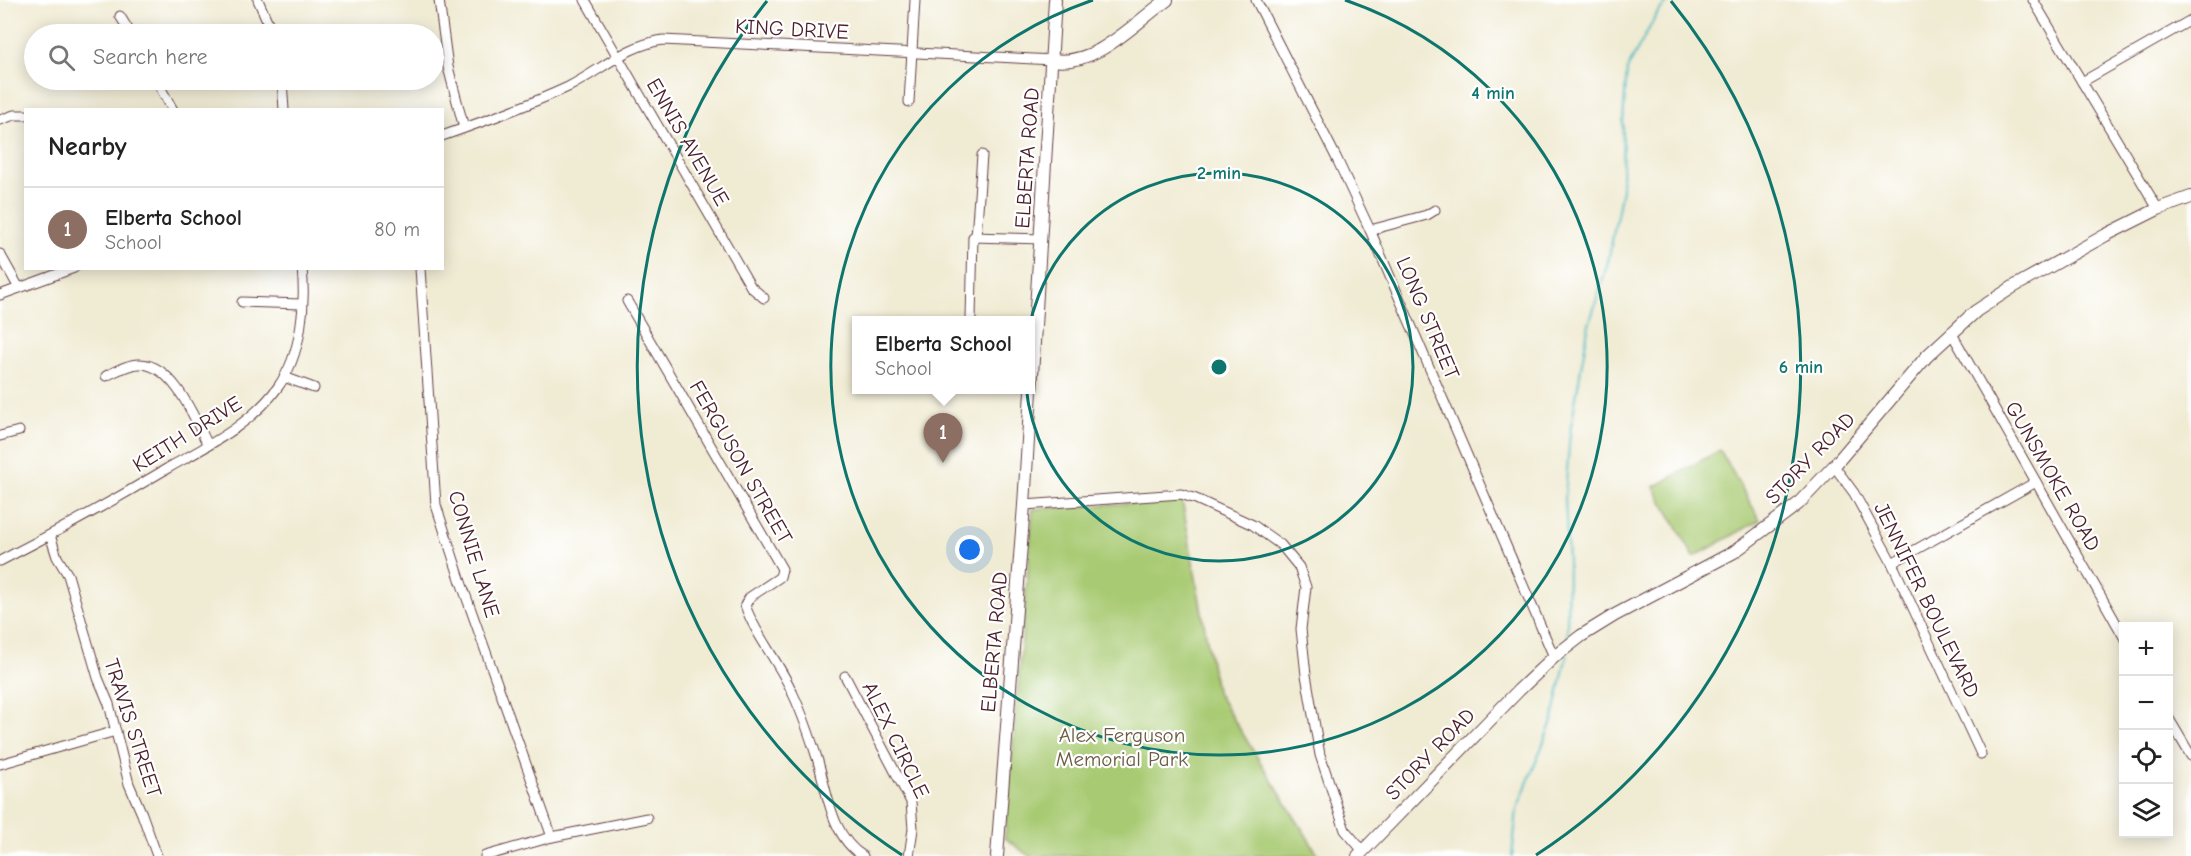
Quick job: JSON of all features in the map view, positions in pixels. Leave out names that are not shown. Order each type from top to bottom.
[{"type":"street","points":[[258,0],[269,24]]},
{"type":"street","points":[[439,0],[442,24]]},
{"type":"street","name":"ENNIS AVENUE","points":[[585,0],[751,287],[764,298]]},
{"type":"street","points":[[909,102],[915,0]]},
{"type":"street","name":"ELBERTA ROAD","points":[[1035,333],[1055,0]]},
{"type":"street","points":[[1053,60],[1062,61],[1090,54],[1116,39],[1167,0]]},
{"type":"street","name":"LONG STREET","points":[[1256,0],[1336,157],[1370,230],[1554,657]]},
{"type":"street","points":[[2032,0],[2158,209]]},
{"type":"street","points":[[120,16],[124,24]]},
{"type":"street","points":[[2082,82],[2191,20]]},
{"type":"street","points":[[444,37],[448,67],[464,128]]},
{"type":"street","name":"KING DRIVE","points":[[444,135],[535,102],[572,85],[634,47],[663,40],[1053,60]]},
{"type":"street","points":[[162,90],[172,108]]},
{"type":"street","points":[[283,90],[284,108]]},
{"type":"street","points":[[0,120],[14,115],[24,115]]},
{"type":"street","points":[[971,316],[973,237],[976,237],[982,155]]},
{"type":"street","name":"STORY ROAD","points":[[1361,853],[1554,657],[1581,636],[1615,615],[1712,565],[1755,538],[1798,504],[1834,466],[1903,383],[1951,332],[1976,311],[2106,235],[2158,209],[2191,197]]},
{"type":"street","points":[[1370,230],[1427,215],[1435,210]]},
{"type":"street","points":[[976,237],[1041,239]]},
{"type":"street","points":[[0,254],[19,288]]},
{"type":"street","points":[[0,295],[68,270]]},
{"type":"street","name":"KEITH DRIVE","points":[[0,561],[208,445],[248,419],[264,405],[284,377],[297,341],[302,304],[302,270]]},
{"type":"street","name":"CONNIE LANE","points":[[420,270],[436,505],[552,837]]},
{"type":"street","name":"FERGUSON STREET","points":[[627,301],[782,568],[780,578],[750,597],[745,605],[758,633],[792,691],[806,725],[838,825],[847,842],[862,856]]},
{"type":"street","points":[[242,303],[302,304]]},
{"type":"street","name":"GUNSMOKE ROAD","points":[[1951,332],[2119,628]]},
{"type":"street","points":[[106,376],[142,363],[168,376],[178,386],[208,445]]},
{"type":"street","points":[[284,377],[314,387]]},
{"type":"street","name":"ELBERTA ROAD","points":[[997,856],[1031,394]]},
{"type":"street","points":[[0,436],[19,430]]},
{"type":"street","name":"JENNIFER BOULEVARD","points":[[1834,466],[1854,493],[1892,562],[1981,754]]},
{"type":"street","points":[[1892,562],[2036,482]]},
{"type":"street","points":[[1024,505],[1181,495],[1196,499],[1253,525],[1281,545],[1299,567],[1306,587],[1301,629],[1306,675],[1320,755],[1345,830],[1361,853]]},
{"type":"street","name":"TRAVIS STREET","points":[[50,535],[57,557],[68,575],[98,678],[109,704],[129,784],[157,856]]},
{"type":"street","name":"ALEX CIRCLE","points":[[845,676],[911,802],[913,829],[909,856]]},
{"type":"street","points":[[2173,724],[2191,756]]},
{"type":"street","points":[[0,764],[116,730]]},
{"type":"street","points":[[484,856],[552,837],[647,818]]},
{"type":"green space","points":[[1720,450],[1760,520],[1694,557],[1654,487]]},
{"type":"green space","name":"Alex Ferguson Memorial Park","points":[[1182,500],[1216,691],[1319,856],[1029,856],[1005,838],[1033,509]]},
{"type":"waterway","points":[[1567,637],[1568,562],[1565,497],[1570,432],[1588,328],[1608,262],[1622,189],[1623,121],[1627,69],[1658,12],[1670,0]]},
{"type":"waterway","points":[[1512,856],[1517,809],[1553,719],[1567,654]]},
{"type":"place","name":"Elberta School","points":[[943,463]]}]
